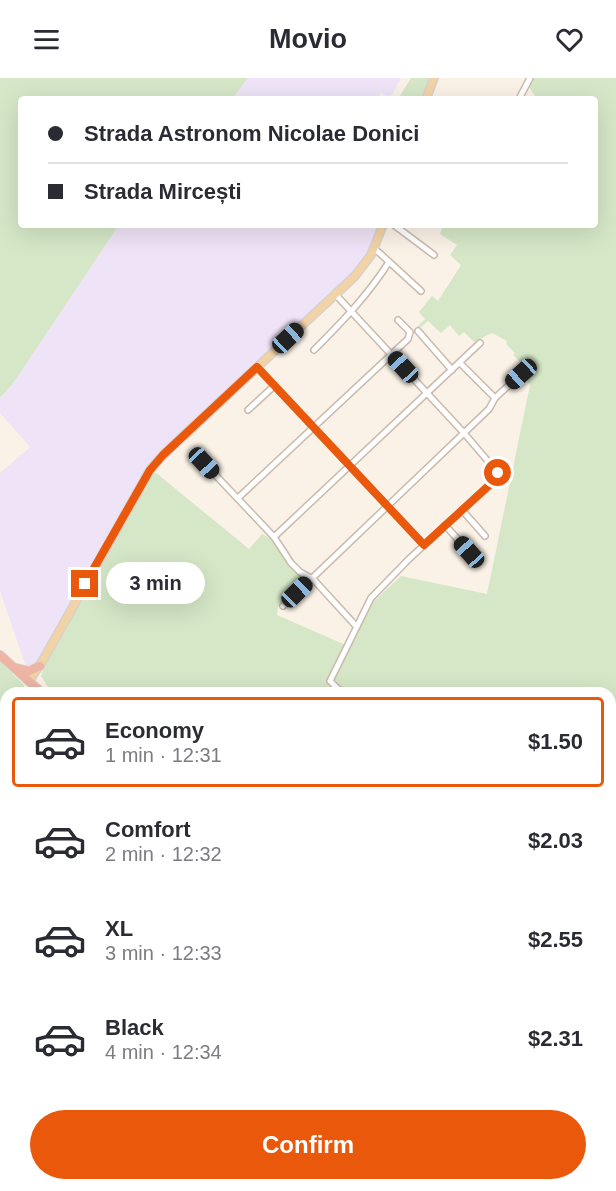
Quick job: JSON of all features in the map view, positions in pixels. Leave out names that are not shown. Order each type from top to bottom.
[{"type":"highway","points":[[0,655],[36,687]]},
{"type":"highway","points":[[15,668],[29,671],[40,666]]},
{"type":"main road","points":[[427,96],[434,78]]},
{"type":"main road","points":[[29,681],[40,666],[146,475],[163,455],[355,276],[374,248],[382,228]]},
{"type":"street","points":[[521,96],[530,78]]},
{"type":"street","points":[[398,228],[434,255]]},
{"type":"street","points":[[374,248],[421,291]]},
{"type":"street","points":[[314,350],[375,284],[389,262]]},
{"type":"street","points":[[336,295],[464,433],[496,469],[498,475],[371,598],[330,681],[336,687]]},
{"type":"street","points":[[237,498],[408,339],[410,335],[398,320]]},
{"type":"street","points":[[418,331],[452,370]]},
{"type":"street","points":[[274,537],[480,343]]},
{"type":"street","points":[[459,363],[495,398]]},
{"type":"street","points":[[257,367],[424,545]]},
{"type":"street","points":[[283,606],[489,409],[495,398],[521,374]]},
{"type":"street","points":[[248,410],[274,386]]},
{"type":"street","points":[[204,463],[274,537],[291,563],[300,572],[314,580],[356,626]]},
{"type":"street","points":[[462,510],[485,536]]},
{"type":"street","points":[[445,525],[469,552]]},
{"type":"shaded area","points":[[248,78],[401,78],[391,96],[381,93],[379,96],[234,96]]},
{"type":"shaded area","points":[[117,228],[379,228],[368,255],[357,270],[157,457],[41,660],[33,668],[26,667],[0,591],[0,473],[30,447],[0,413],[0,398],[14,382]]},
{"type":"green space","points":[[0,78],[248,78],[234,96],[18,96],[18,228],[117,228],[14,382],[0,398]]},
{"type":"green space","points":[[411,78],[429,78],[423,96],[400,96]]},
{"type":"green space","points":[[534,78],[616,78],[616,687],[48,687],[41,676],[48,656],[145,481],[155,472],[249,549],[262,534],[274,540],[307,579],[278,607],[277,615],[350,647],[374,601],[401,576],[487,594],[530,385],[518,369],[522,364],[513,355],[515,353],[506,344],[507,341],[492,333],[474,342],[464,332],[459,336],[450,325],[441,333],[428,321],[420,328],[417,327],[425,319],[419,312],[432,296],[438,301],[461,265],[450,255],[457,245],[440,234],[442,228],[598,228],[598,96],[535,96],[529,87]]},
{"type":"green space","points":[[0,661],[24,685],[24,687],[0,687]]},
{"type":"route","points":[[85,584],[146,475],[163,455],[257,367],[424,545],[496,479],[498,473]]}]
